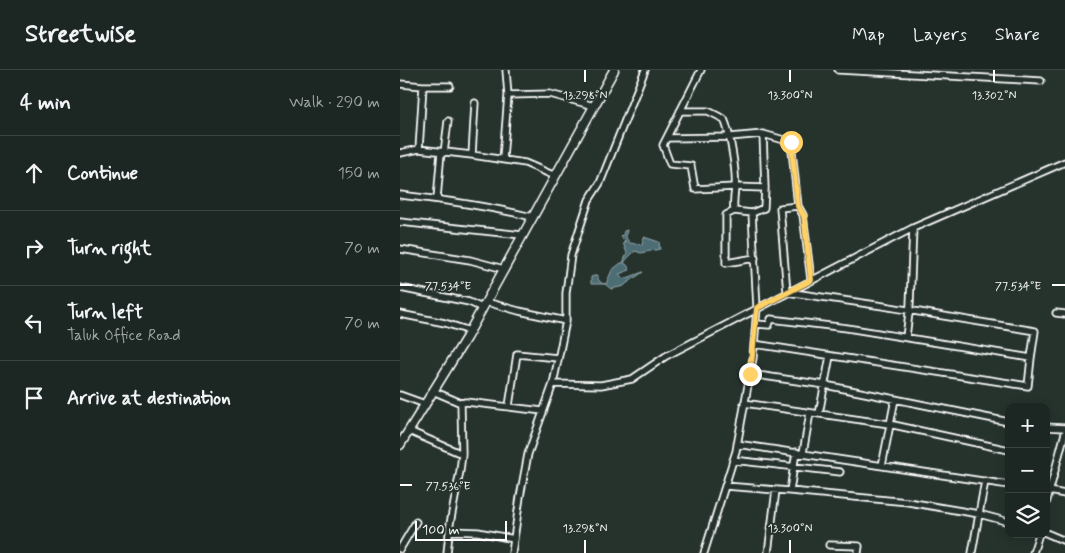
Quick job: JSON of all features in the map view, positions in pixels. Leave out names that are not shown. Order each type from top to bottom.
[{"type":"main road","points":[[400,445],[470,331],[614,70]]},
{"type":"street","points":[[503,160],[508,95],[506,70]]},
{"type":"street","points":[[512,553],[528,454],[553,384],[566,321],[566,293],[571,255],[589,200],[600,183],[645,70]]},
{"type":"street","points":[[700,70],[664,145],[670,164],[691,166],[695,189],[765,188]]},
{"type":"street","points":[[838,70],[1041,81]]},
{"type":"street","points":[[400,84],[450,86]]},
{"type":"street","points":[[419,149],[423,86]]},
{"type":"street","points":[[508,95],[550,94],[594,106]]},
{"type":"street","points":[[472,155],[475,103]]},
{"type":"street","points":[[680,111],[708,111],[724,119],[730,137],[735,187],[733,197],[734,211]]},
{"type":"street","points":[[437,199],[442,152],[448,121]]},
{"type":"street","points":[[668,138],[730,137],[763,134],[791,142],[798,206],[804,216],[811,280]]},
{"type":"street","points":[[755,258],[726,263],[726,216],[734,211],[752,214],[764,208],[763,134]]},
{"type":"street","points":[[400,153],[419,149],[526,163],[555,176]]},
{"type":"street","points":[[553,384],[601,385],[632,380],[666,356],[913,228],[1065,162]]},
{"type":"street","points":[[400,196],[437,199],[495,208],[532,217]]},
{"type":"street","points":[[787,292],[780,208],[798,206]]},
{"type":"street","points":[[704,553],[733,460],[750,374],[757,308],[752,214]]},
{"type":"street","points":[[400,222],[522,235]]},
{"type":"street","points":[[906,337],[910,310],[913,228]]},
{"type":"street","points":[[400,249],[470,260],[504,269]]},
{"type":"street","points":[[400,288],[566,321]]},
{"type":"street","points":[[754,344],[1028,386],[1035,331],[787,292]]},
{"type":"street","points":[[1056,313],[1065,314]]},
{"type":"street","points":[[400,314],[445,323],[470,331]]},
{"type":"street","points":[[756,324],[769,325],[771,319],[906,337],[1031,358]]},
{"type":"street","points":[[509,406],[517,354],[558,358]]},
{"type":"street","points":[[819,414],[830,356]]},
{"type":"street","points":[[750,374],[824,385],[1005,421]]},
{"type":"street","points":[[433,391],[461,403],[509,406],[543,411]]},
{"type":"street","points":[[400,395],[425,404]]},
{"type":"street","points":[[882,466],[895,399]]},
{"type":"street","points":[[447,553],[462,454],[461,403]]},
{"type":"street","points":[[744,403],[889,424],[1005,449]]},
{"type":"street","points":[[790,491],[794,466],[810,413]]},
{"type":"street","points":[[1050,427],[1065,428]]},
{"type":"street","points":[[409,431],[462,454]]},
{"type":"street","points":[[1050,487],[1065,433]]},
{"type":"street","points":[[737,444],[1005,484]]},
{"type":"street","points":[[1058,455],[1065,457]]},
{"type":"street","points":[[733,460],[840,472]]},
{"type":"street","points":[[972,553],[985,482]]},
{"type":"street","points":[[725,486],[908,502],[979,514],[1005,521]]},
{"type":"street","points":[[768,553],[776,490]]},
{"type":"street","points":[[1050,491],[1065,494]]},
{"type":"street","points":[[400,549],[416,522]]},
{"type":"street","points":[[451,530],[478,532],[514,539]]},
{"type":"street","points":[[1050,535],[1065,541]]},
{"type":"street","points":[[1033,553],[1038,538]]},
{"type":"street","points":[[829,545],[859,546],[858,553]]},
{"type":"water","points":[[627,230],[626,238],[630,243],[642,245],[644,237],[659,242],[660,249],[641,253],[635,251],[629,257],[624,263],[630,270],[619,274],[624,279],[643,272],[624,286],[611,289],[605,284],[591,284],[591,277],[598,275],[601,283],[606,284],[612,270],[623,263],[627,253],[623,243],[626,242],[620,236]]},
{"type":"route","points":[[750,374],[757,308],[811,280],[804,216],[798,206],[791,142]]}]
